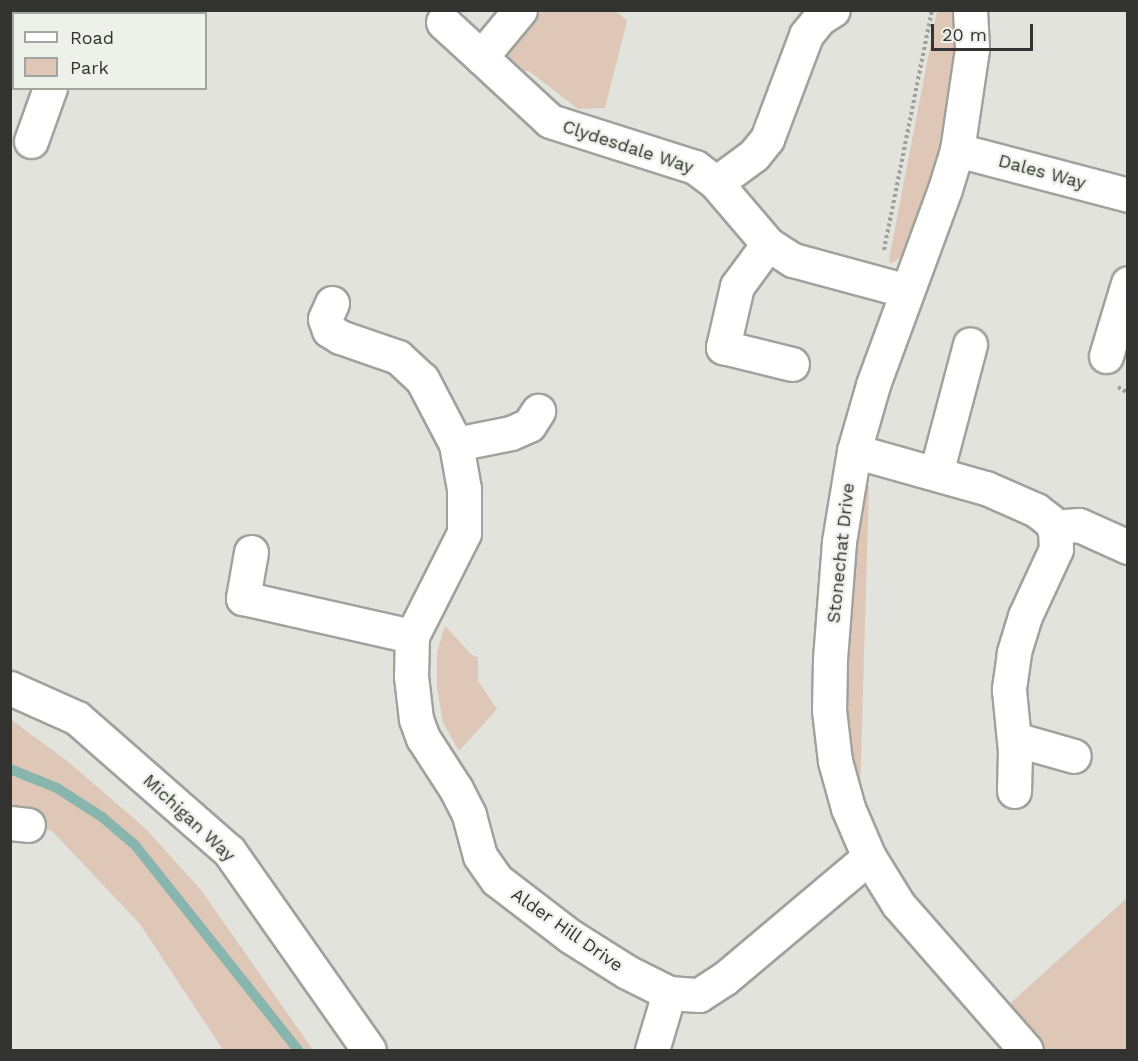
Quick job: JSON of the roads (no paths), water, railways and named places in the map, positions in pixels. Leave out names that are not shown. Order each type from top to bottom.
[{"type":"street","points":[[481,57],[520,10]]},
{"type":"street","points":[[716,183],[754,155],[767,139],[806,35],[820,18],[833,10]]},
{"type":"street","name":"Stonechat Drive","points":[[970,10],[972,49],[957,150],[892,287],[873,385],[854,451],[839,543],[830,660],[830,710],[835,761],[848,808],[869,857],[898,904],[1026,1050]]},
{"type":"street","name":"Clydesdale Way","points":[[442,22],[550,121],[695,167],[716,183],[768,244],[793,260],[892,287]]},
{"type":"street","points":[[31,141],[49,90]]},
{"type":"street","name":"Dales Way","points":[[957,150],[1128,195]]},
{"type":"street","points":[[768,244],[737,286],[723,346],[792,364]]},
{"type":"street","points":[[1106,356],[1128,283]]},
{"type":"street","name":"Alder Hill Drive","points":[[332,303],[325,319],[329,330],[340,337],[398,357],[422,379],[456,444],[464,489],[464,533],[412,636],[411,676],[416,719],[423,738],[460,797],[469,815],[480,856],[489,869],[521,901],[570,936],[627,972],[669,993],[699,995],[724,979],[869,857]]},
{"type":"street","points":[[936,473],[970,344]]},
{"type":"street","points":[[456,444],[511,433],[529,425],[538,411]]},
{"type":"street","points":[[854,451],[986,488],[1027,505],[1050,521],[1055,530],[1056,549],[1025,616],[1014,653],[1009,690],[1014,739],[1014,791]]},
{"type":"street","points":[[1055,530],[1065,526],[1079,525],[1128,547]]},
{"type":"street","points":[[251,552],[240,611],[412,636]]},
{"type":"street","name":"Michigan Way","points":[[10,688],[77,718],[229,851],[369,1050]]},
{"type":"street","points":[[1014,739],[1074,756]]},
{"type":"street","points":[[652,1050],[669,993]]},
{"type":"waterway","points":[[10,769],[57,788],[102,817],[135,845],[298,1050]]}]
